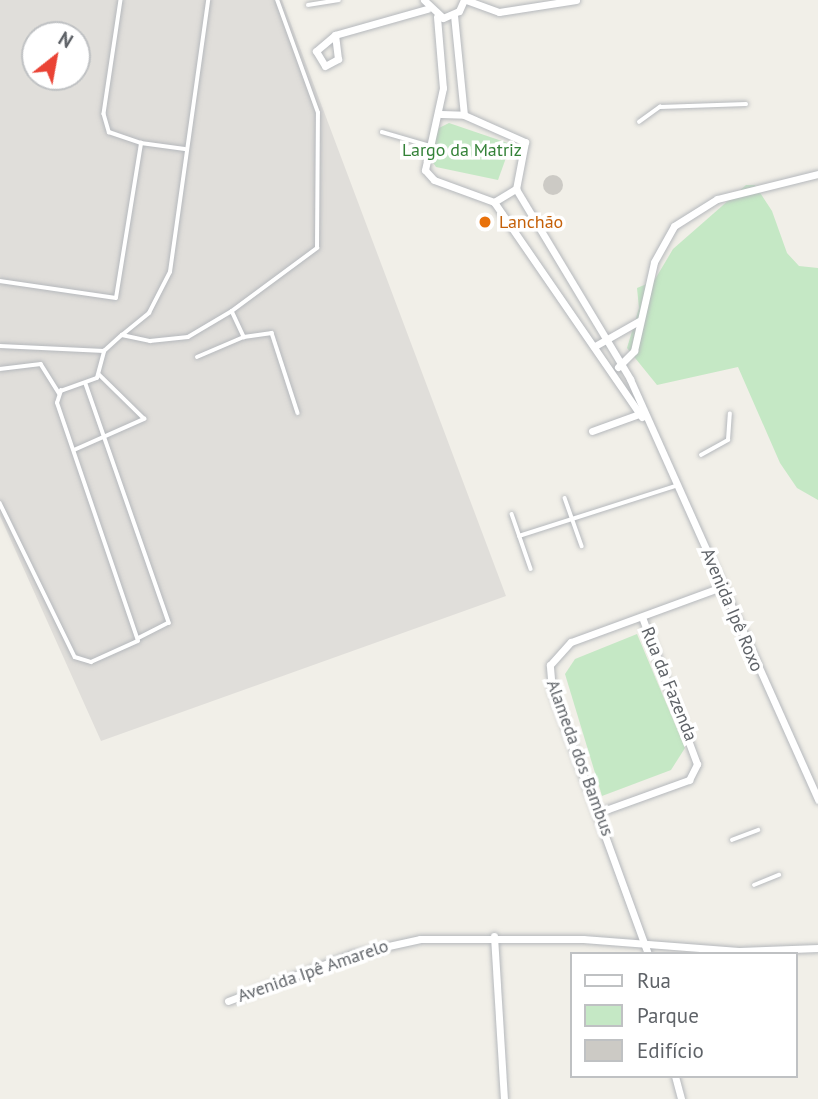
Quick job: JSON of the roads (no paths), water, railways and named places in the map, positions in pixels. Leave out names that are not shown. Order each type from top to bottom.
[{"type":"street","points":[[424,0],[427,9],[437,17],[454,15]]},
{"type":"street","points":[[464,115],[454,15],[465,0],[499,12],[576,0]]},
{"type":"street","points":[[335,35],[427,9]]},
{"type":"street","points":[[437,17],[441,114],[427,145],[429,176],[494,202],[516,189],[525,142],[464,115],[441,114]]},
{"type":"street","points":[[613,371],[634,351],[654,262],[674,226],[717,199],[818,174]]},
{"type":"street","name":"Avenida Ipê Roxo","points":[[516,189],[622,365],[642,417]]},
{"type":"street","name":"Avenida Ipê Roxo","points":[[494,202],[613,371],[642,417],[678,485],[721,587],[818,800]]},
{"type":"street","points":[[595,346],[639,321]]},
{"type":"street","points":[[592,431],[642,417]]},
{"type":"street","name":"Alameda dos Bambus","points":[[648,952],[600,811],[552,690],[550,665],[571,642],[721,587]]},
{"type":"street","name":"Rua da Fazenda","points":[[600,811],[689,780],[697,764],[642,617]]},
{"type":"street","points":[[494,936],[504,1099]]},
{"type":"street","name":"Avenida Ipê Amarelo","points":[[228,1001],[386,944],[494,936],[646,943],[739,951],[818,947]]},
{"type":"street","points":[[676,1078],[681,1099]]},
{"type":"lane","points":[[121,0],[105,121],[109,132],[141,143],[185,149]]},
{"type":"lane","points":[[59,393],[99,375],[104,351],[149,313],[165,286],[208,0]]},
{"type":"lane","points":[[122,335],[150,341],[188,337],[232,311],[317,248],[318,113],[277,0]]},
{"type":"lane","points":[[308,5],[339,0]]},
{"type":"lane","points":[[639,122],[674,104],[746,104]]},
{"type":"lane","points":[[382,132],[427,145]]},
{"type":"lane","points":[[0,281],[119,296],[141,143]]},
{"type":"lane","points":[[232,311],[244,337]]},
{"type":"lane","points":[[197,357],[244,337],[272,333],[298,413]]},
{"type":"lane","points":[[0,346],[104,351]]},
{"type":"lane","points":[[0,369],[41,364],[59,393],[74,450],[140,638]]},
{"type":"lane","points":[[74,450],[144,419],[99,375]]},
{"type":"lane","points":[[0,503],[77,660],[91,662],[169,623],[86,383]]},
{"type":"lane","points":[[701,455],[728,440],[730,414]]},
{"type":"lane","points":[[519,536],[572,518],[614,510],[678,485]]},
{"type":"lane","points":[[565,498],[582,546]]},
{"type":"lane","points":[[512,514],[531,569]]},
{"type":"lane","points":[[732,840],[758,830]]},
{"type":"lane","points":[[754,884],[779,875]]},
{"type":"place","name":"Lanchão","points":[[485,222]]},
{"type":"park label","name":"Largo da Matriz","points":[[462,150]]}]
